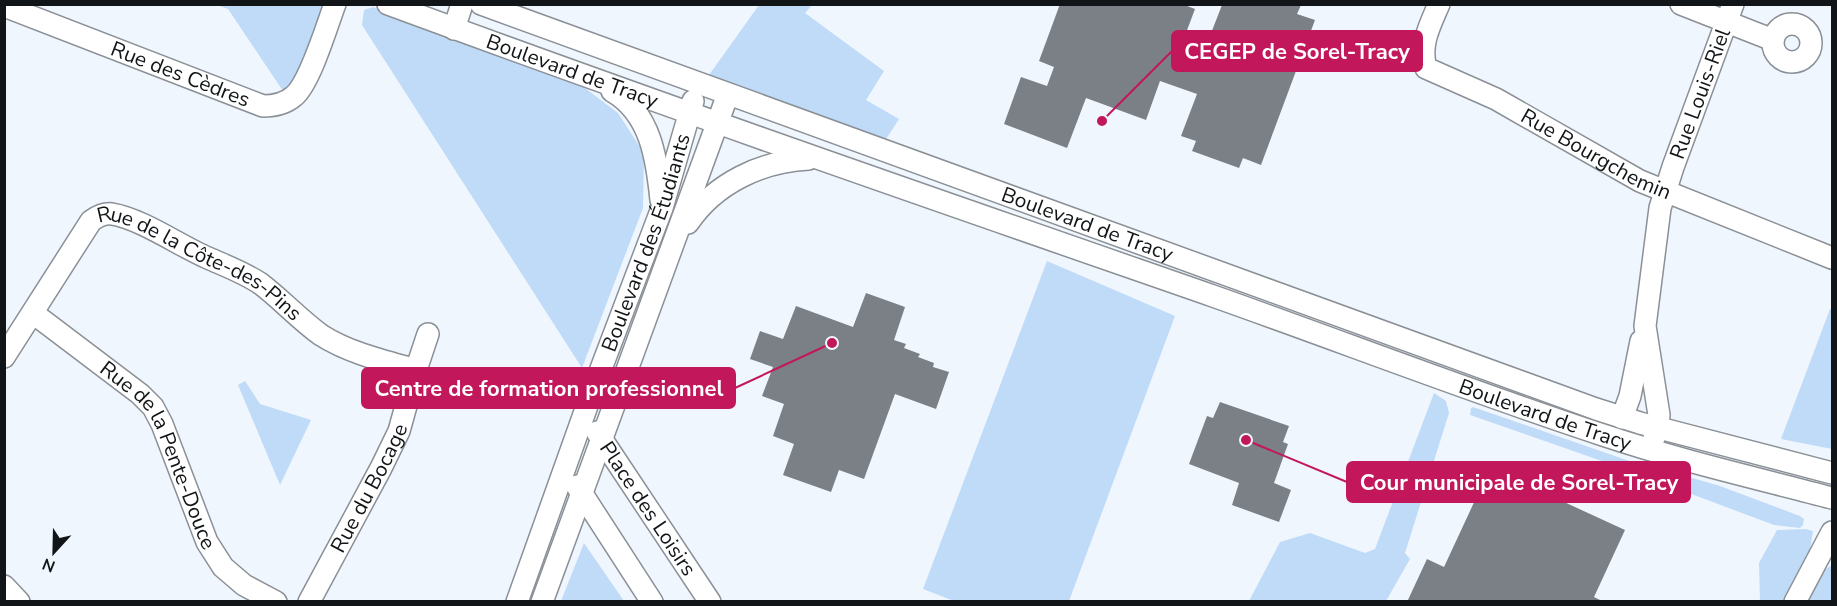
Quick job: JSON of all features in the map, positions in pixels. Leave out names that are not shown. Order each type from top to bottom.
[{"type":"street","name":"Rue des Cèdres","points":[[4,6],[263,106],[274,106],[296,95],[309,71],[335,4]]},
{"type":"street","name":"Boulevard de Tracy","points":[[388,4],[591,79],[1432,377],[1672,456],[1833,498]]},
{"type":"street","points":[[454,28],[462,4]]},
{"type":"street","name":"Boulevard de Tracy","points":[[481,4],[1622,418],[1833,473]]},
{"type":"street","name":"Rue Bourgchemin","points":[[1439,4],[1425,40],[1423,57],[1426,68],[1496,99],[1640,181],[1833,258]]},
{"type":"street","points":[[1681,4],[1730,13],[1773,40]]},
{"type":"street","name":"Rue Louis-Riel","points":[[1622,418],[1630,396],[1644,326],[1660,208],[1730,13]]},
{"type":"street","points":[[591,79],[619,94],[636,111],[651,141],[662,208]]},
{"type":"street","name":"Boulevard des Étudiants","points":[[517,602],[662,208],[699,84]]},
{"type":"street","name":"Boulevard des Étudiants","points":[[542,602],[728,94]]},
{"type":"street","points":[[675,241],[704,202],[733,180],[784,161],[816,158]]},
{"type":"street","points":[[920,165],[926,196]]},
{"type":"street","name":"Rue de la Côte-des-Pins","points":[[4,357],[91,221],[99,215],[111,214],[132,221],[255,280],[305,322],[333,341],[382,361],[416,370]]},
{"type":"street","points":[[1268,317],[1289,297]]},
{"type":"street","name":"Rue de la Pente-Douce","points":[[33,313],[141,394],[153,407],[162,424],[207,542],[223,567],[244,585],[276,602]]},
{"type":"street","name":"Rue Louis-Riel","points":[[1644,326],[1658,404],[1658,427],[1650,449]]},
{"type":"street","name":"Rue du Bocage","points":[[309,602],[399,431],[428,334]]},
{"type":"street","name":"Boulevard de Tracy","points":[[1432,377],[1440,353]]},
{"type":"street","name":"Place des Loisirs","points":[[584,415],[710,602]]},
{"type":"street","name":"Rue Louis-Riel","points":[[1658,427],[1672,456]]},
{"type":"street","points":[[565,468],[652,602]]},
{"type":"street","points":[[1795,602],[1825,558],[1833,532]]},
{"type":"street","points":[[4,586],[19,602]]},
{"type":"shaded area","points":[[217,5],[328,5],[294,87],[285,94],[228,9]]},
{"type":"shaded area","points":[[759,5],[812,5],[805,13],[884,71],[866,100],[899,119],[886,139],[709,75]]},
{"type":"shaded area","points":[[373,7],[514,54],[573,79],[618,113],[644,153],[643,208],[582,368],[362,25],[364,10]]},
{"type":"shaded area","points":[[1047,261],[1175,316],[1069,601],[954,601],[923,589]]},
{"type":"shaded area","points":[[1830,309],[1832,309],[1832,449],[1781,439]]},
{"type":"shaded area","points":[[245,381],[260,404],[311,420],[280,485],[238,385]]},
{"type":"shaded area","points":[[1434,393],[1446,401],[1449,413],[1405,553],[1410,559],[1386,601],[1249,601],[1280,542],[1310,533],[1365,553],[1375,549]]},
{"type":"shaded area","points":[[1473,407],[1638,464],[1639,474],[1470,415]]},
{"type":"shaded area","points":[[1675,473],[1720,486],[1800,516],[1804,519],[1803,525],[1800,528],[1774,525],[1670,486]]},
{"type":"shaded area","points":[[1806,529],[1813,531],[1810,550],[1784,601],[1760,601],[1759,563],[1777,530]]},
{"type":"shaded area","points":[[584,543],[624,601],[561,601]]},
{"type":"shaded area","points":[[1832,565],[1832,601],[1803,602],[1823,571]]},
{"type":"building","points":[[1060,4],[1182,4],[1195,9],[1186,33],[1208,41],[1222,5],[1301,5],[1297,14],[1315,20],[1261,165],[1243,158],[1239,168],[1192,151],[1196,141],[1181,136],[1197,94],[1160,81],[1146,120],[1086,98],[1067,148],[1004,124],[1021,77],[1047,86],[1054,67],[1039,61]]},
{"type":"building","points":[[866,293],[905,307],[894,340],[906,344],[904,348],[920,354],[918,357],[934,363],[933,367],[949,372],[936,409],[895,394],[864,479],[839,470],[831,492],[783,475],[794,444],[773,436],[784,404],[762,396],[773,367],[750,359],[760,331],[783,339],[796,306],[853,327]]},
{"type":"building","points":[[1220,402],[1289,426],[1283,442],[1288,444],[1274,483],[1291,490],[1279,522],[1232,505],[1239,483],[1189,464],[1207,416],[1213,418]]},
{"type":"building","points":[[1490,468],[1625,530],[1594,597],[1604,602],[1407,602],[1427,559],[1444,567]]},
{"type":"place","name":"CEGEP de Sorel-Tracy","points":[[1102,121]]},
{"type":"place","name":"Centre de formation professionnel","points":[[832,343]]},
{"type":"place","name":"Cour municipale de Sorel-Tracy","points":[[1246,440]]}]
